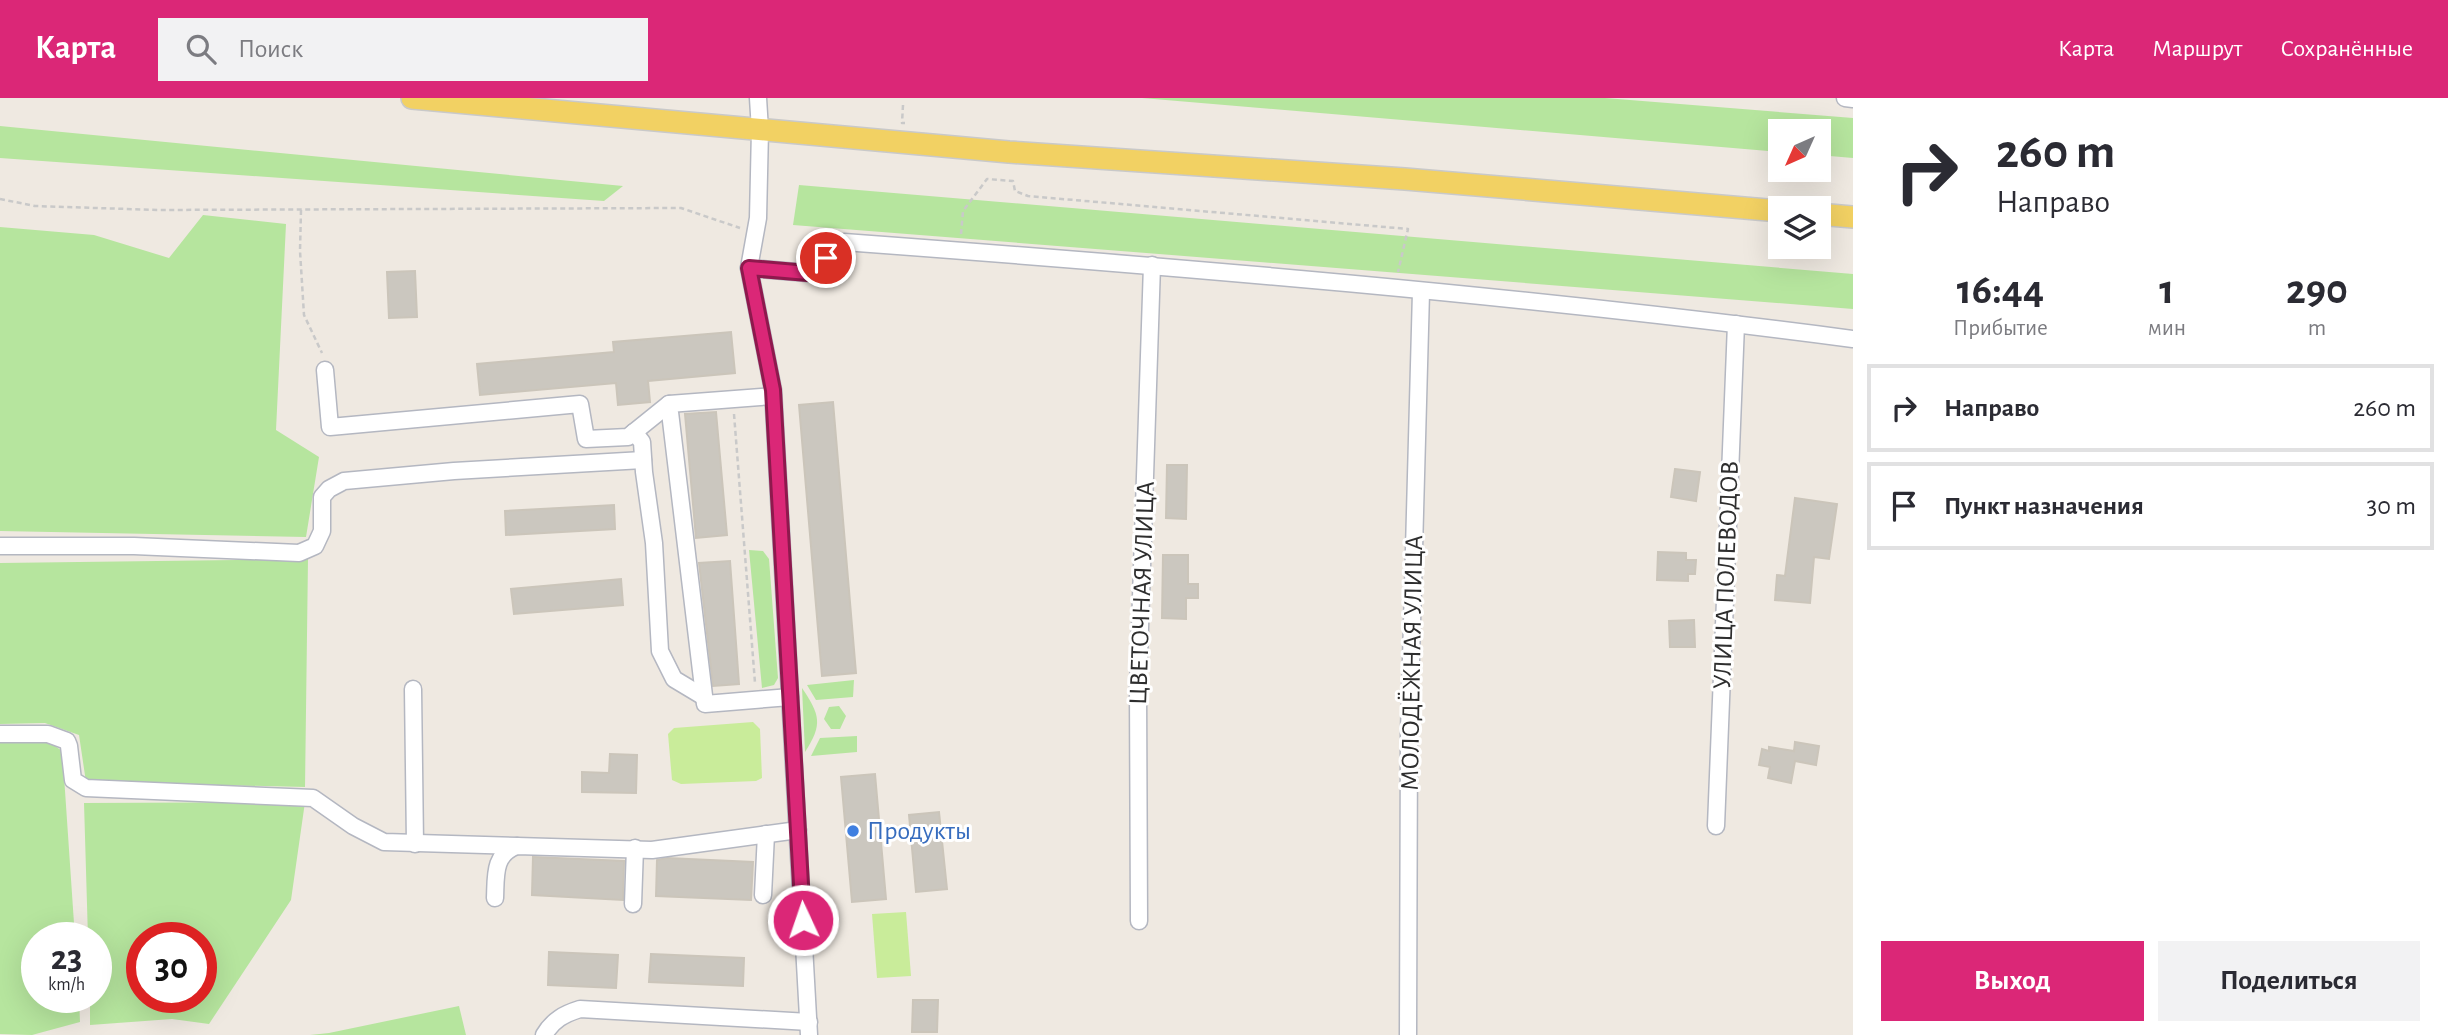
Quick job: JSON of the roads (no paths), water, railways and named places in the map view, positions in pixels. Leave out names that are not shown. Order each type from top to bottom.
[{"type":"main road","points":[[412,98],[1009,152],[1405,179],[1768,210]]},
{"type":"main road","points":[[1831,215],[1853,217]]},
{"type":"street","points":[[544,1035],[556,1020],[566,1013],[580,1009],[750,1027],[809,1028],[773,396],[749,268],[758,218],[758,98]]},
{"type":"street","points":[[1845,98],[1853,99]]},
{"type":"street","points":[[749,268],[808,273],[844,242],[1152,265],[1736,324],[1853,339]]},
{"type":"street","name":"ЦВЕТОЧНАЯ УЛИЦА","points":[[1139,921],[1138,688],[1152,265]]},
{"type":"street","name":"МОЛОДЁЖНАЯ УЛИЦА","points":[[1408,1035],[1409,733],[1421,292]]},
{"type":"street","name":"УЛИЦА ПОЛЕВОДОВ","points":[[1716,826],[1736,324]]},
{"type":"street","points":[[325,370],[330,427],[580,404],[586,439],[628,437],[668,404],[773,396]]},
{"type":"street","points":[[668,404],[705,704],[790,697]]},
{"type":"street","points":[[634,432],[642,442],[654,543],[660,651],[674,679],[704,697]]},
{"type":"street","points":[[0,546],[134,546],[299,553],[315,546],[322,531],[322,497],[329,489],[344,481],[454,471],[643,460]]},
{"type":"street","points":[[413,689],[415,844]]},
{"type":"street","points":[[0,734],[48,734],[66,741],[73,780],[86,788],[313,798],[354,826],[384,842],[656,850],[798,830]]},
{"type":"street","points":[[763,895],[766,834]]},
{"type":"street","points":[[495,898],[500,858],[517,846]]},
{"type":"street","points":[[633,904],[635,848]]},
{"type":"place","name":"Продукты","points":[[853,831]]}]
